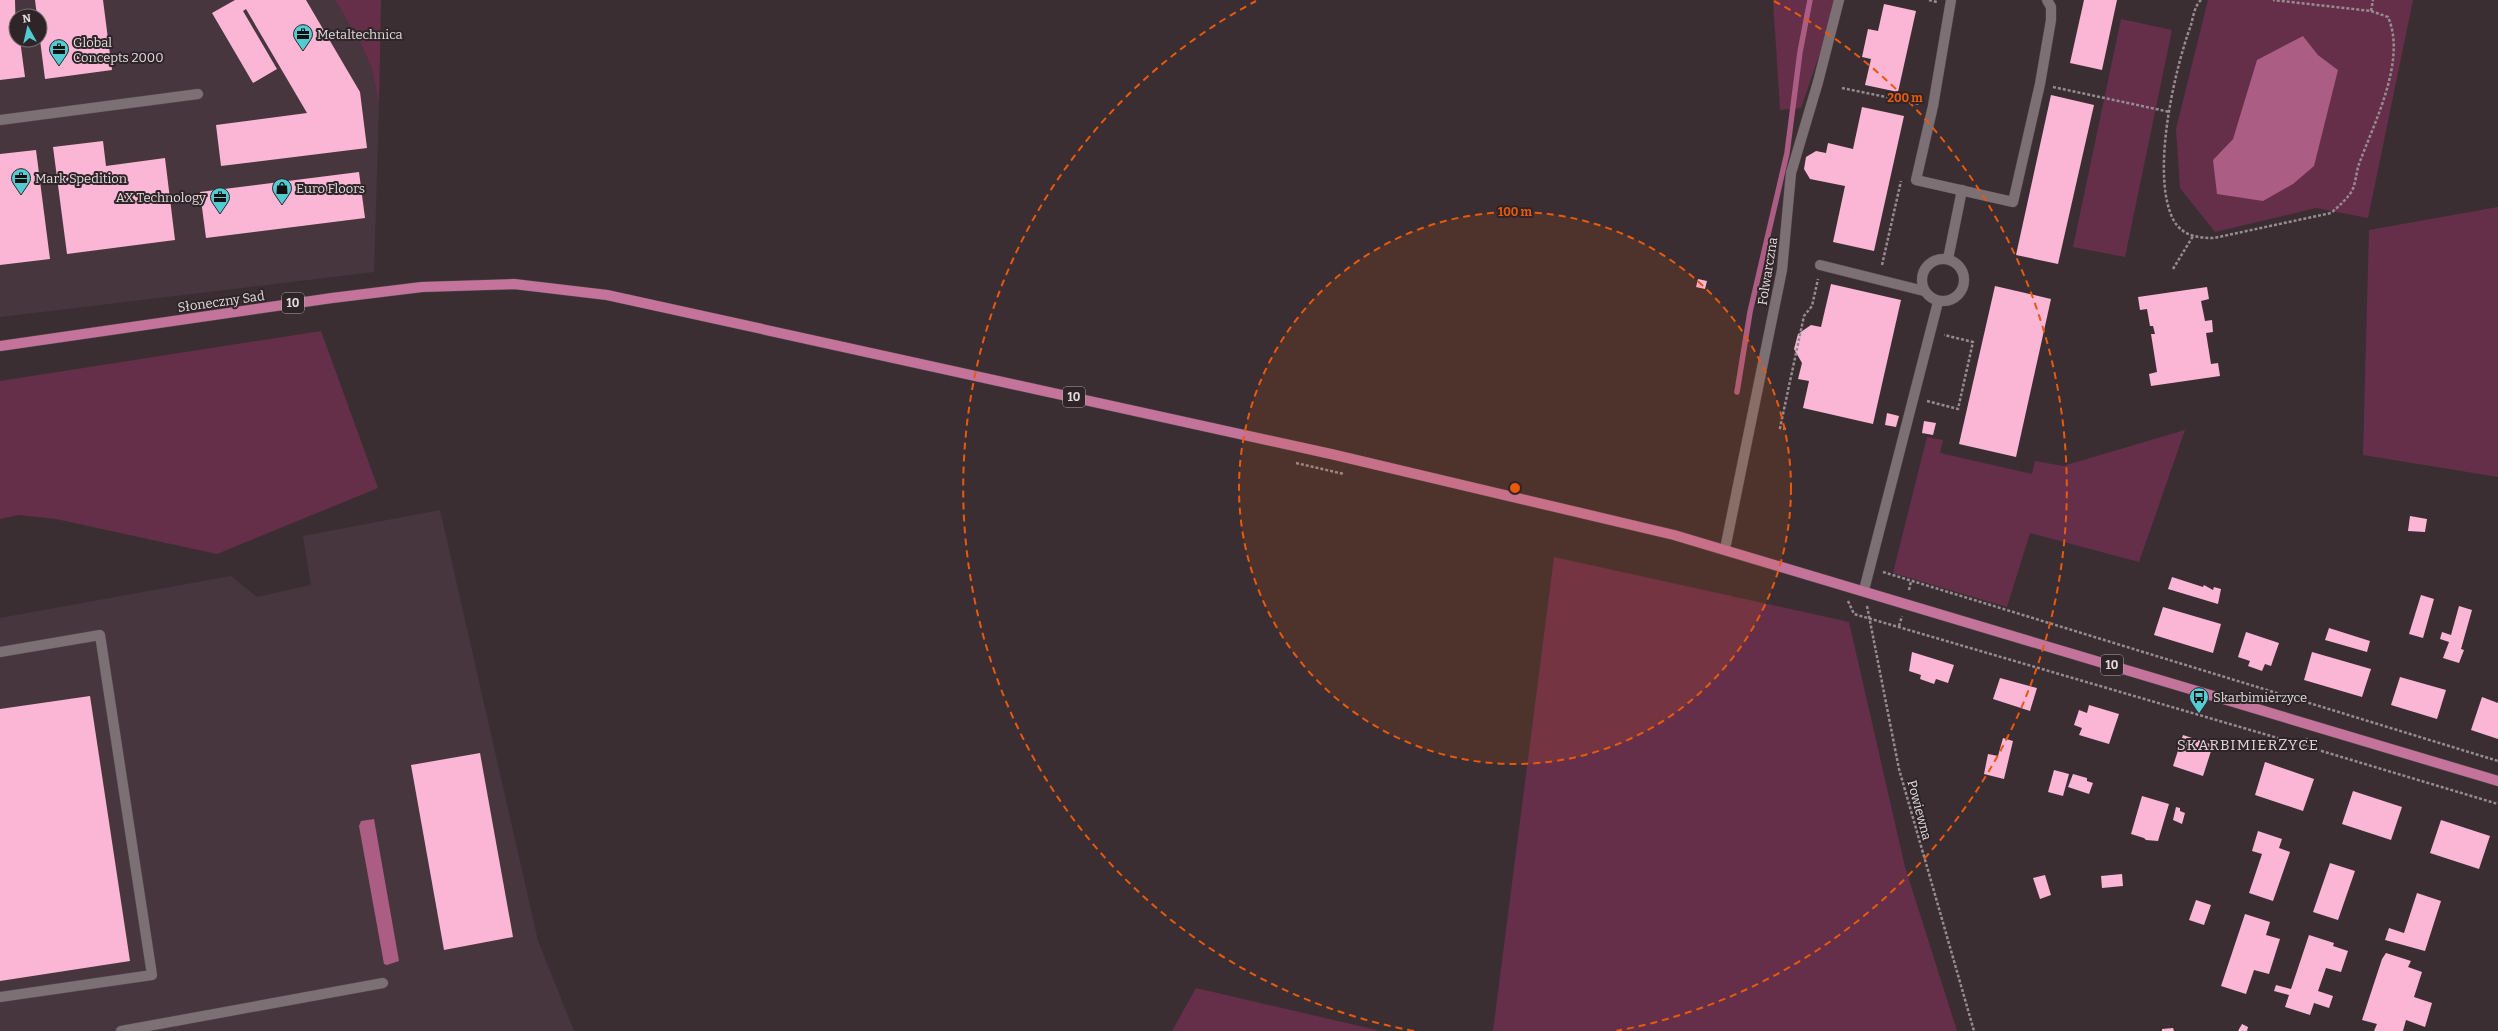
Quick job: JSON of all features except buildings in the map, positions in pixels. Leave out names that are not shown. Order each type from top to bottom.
[{"type":"main road","name":"Słoneczny Sad","points":[[0,346],[373,292],[470,284],[557,288],[655,303],[1331,454],[1592,515],[1725,549]]},
{"type":"main road","name":"10","points":[[1725,549],[2498,782]]},
{"type":"street","name":"Folwarczna","points":[[1725,549],[1784,264],[1791,173],[1818,82],[1839,0]]},
{"type":"street","points":[[1951,0],[1933,106],[1916,180],[2013,202],[2040,84],[2051,20],[2050,8],[2047,0]]},
{"type":"street","points":[[0,120],[198,94]]},
{"type":"street","points":[[1948,259],[1962,190]]},
{"type":"street","points":[[1820,264],[1924,292],[1938,302],[1954,299],[1964,285],[1962,268],[1948,259],[1931,261],[1921,275],[1924,292]]},
{"type":"street","points":[[1864,590],[1938,302]]},
{"type":"street","points":[[0,652],[100,635],[152,975],[0,997]]},
{"type":"street","points":[[121,1031],[383,984]]},
{"type":"path","points":[[2201,0],[2179,59],[2165,151],[2166,202],[2175,222],[2184,232],[2193,236],[2214,238],[2331,213],[2344,203],[2355,184],[2359,166],[2385,101],[2394,48],[2392,25],[2388,17],[2371,11],[2273,0]]},
{"type":"path","points":[[2371,11],[2373,0]]},
{"type":"path","points":[[2040,84],[2170,112]]},
{"type":"path","points":[[1842,88],[1933,106]]},
{"type":"path","points":[[1917,111],[1919,104]]},
{"type":"path","points":[[1878,280],[1901,180]]},
{"type":"path","points":[[2173,269],[2193,236]]},
{"type":"path","points":[[1786,429],[1780,428],[1804,316],[1812,306],[1820,264]]},
{"type":"path","points":[[1913,397],[1958,410],[1973,342],[1930,331]]},
{"type":"path","points":[[1289,461],[1351,475]]},
{"type":"path","points":[[1869,568],[2498,761]]},
{"type":"path","name":"Powiewna","points":[[1864,590],[1899,769],[1974,1031]]},
{"type":"path","points":[[1846,598],[1854,614],[2498,804]]},
{"type":"path","points":[[2305,746],[2316,706]]},
{"type":"shaded area","points":[[0,0],[335,0],[360,42],[372,69],[379,105],[374,272],[0,317]]},
{"type":"shaded area","points":[[335,0],[381,0],[379,105],[372,69],[360,42]]},
{"type":"shaded area","points":[[1773,0],[1838,0],[1801,108],[1780,110]]},
{"type":"shaded area","points":[[2208,0],[2413,0],[2368,218],[2316,208],[2215,232],[2180,188],[2176,129]],"holes":[[[2303,36],[2318,55],[2338,70],[2213,160],[2233,139],[2258,60]]]},
{"type":"shaded area","points":[[2121,19],[2172,30],[2125,257],[2073,247]]},
{"type":"shaded area","points":[[2303,36],[2318,55],[2338,70],[2314,166],[2293,184],[2263,201],[2217,194],[2213,160],[2233,139],[2257,60]]},
{"type":"shaded area","points":[[2498,207],[2498,477],[2363,455],[2369,230]]},
{"type":"shaded area","points":[[321,331],[378,488],[217,554],[56,519],[19,515],[0,519],[0,381]]},
{"type":"shaded area","points":[[2185,430],[2139,562],[2030,533],[2007,607],[1893,573],[1927,437],[1943,440],[1940,453],[2032,474],[2035,461],[2063,466]]},
{"type":"shaded area","points":[[440,510],[538,941],[574,1031],[0,1031],[0,618],[231,576],[257,597],[311,585],[303,536]]},
{"type":"shaded area","points":[[1554,557],[1849,622],[1905,867],[1957,1031],[1493,1031]]},
{"type":"shaded area","points":[[374,819],[399,961],[387,965],[384,964],[359,826],[361,821]]},
{"type":"shaded area","points":[[1196,988],[1381,1031],[1172,1031]]},
{"type":"waterway","points":[[1737,392],[1750,312],[1787,153],[1800,52],[1810,0]]},
{"type":"place","name":"Metaltechnica","points":[[303,51]]},
{"type":"place","name":"Global Concepts 2000","points":[[59,66]]},
{"type":"place","name":"Mark Spedition","points":[[21,195]]},
{"type":"place","name":"Euro Floors","points":[[282,205]]},
{"type":"place","name":"AX Technology","points":[[220,214]]},
{"type":"place","name":"Skarbimierzyce","points":[[2199,714]]},
{"type":"district","name":"SKARBIMIERZYCE","points":[[2248,745]]}]
